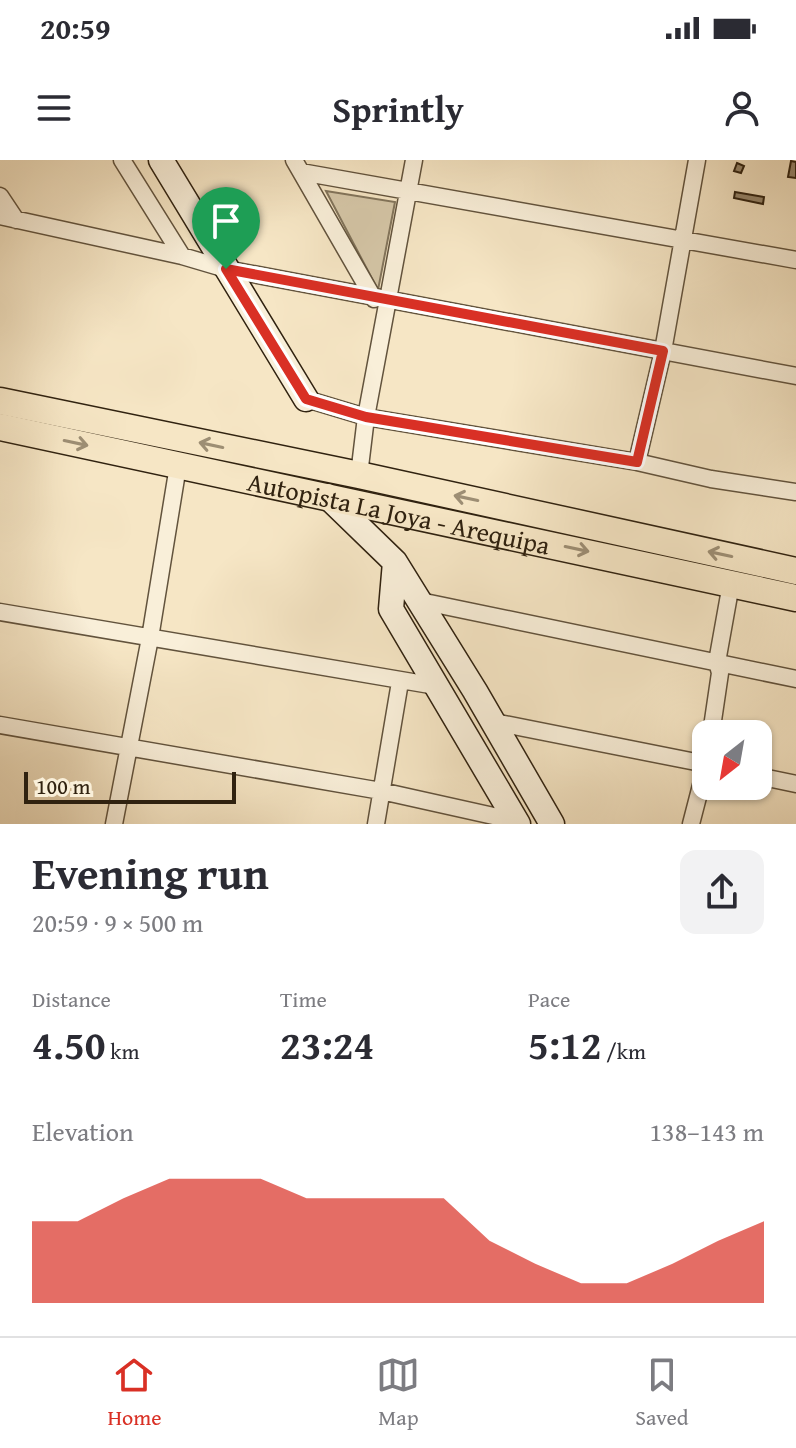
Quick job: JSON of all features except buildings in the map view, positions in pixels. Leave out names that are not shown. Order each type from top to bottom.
[{"type":"main road","name":"Autopista La Joya - Arequipa","points":[[0,401],[359,475],[796,571]]},
{"type":"main road","name":"Autopista La Joya - Arequipa","points":[[0,427],[796,598]]},
{"type":"street","points":[[122,160],[182,256]]},
{"type":"street","points":[[161,160],[306,399],[366,417],[796,492]]},
{"type":"street","points":[[359,475],[380,300],[414,160]]},
{"type":"street","points":[[637,462],[663,351],[697,160]]},
{"type":"street","points":[[297,166],[380,300]]},
{"type":"street","points":[[297,166],[408,190],[796,260]]},
{"type":"street","points":[[0,196],[8,218],[182,256],[226,269],[796,376]]},
{"type":"street","points":[[114,824],[150,638],[178,466]]},
{"type":"street","points":[[327,496],[395,562],[494,722],[552,824]]},
{"type":"street","points":[[395,562],[391,609],[517,822]]},
{"type":"street","points":[[713,720],[720,673],[717,662],[731,584]]},
{"type":"street","points":[[420,601],[796,679]]},
{"type":"street","points":[[0,612],[436,686]]},
{"type":"street","points":[[376,824],[400,682]]},
{"type":"street","points":[[494,722],[692,762]]},
{"type":"street","points":[[0,725],[381,791],[517,822]]},
{"type":"street","points":[[772,779],[796,784]]},
{"type":"street","points":[[691,824],[697,800]]},
{"type":"shaded area","points":[[326,191],[395,202],[378,290]]},
{"type":"route","points":[[226,269],[663,351],[637,462],[366,417],[306,399],[226,269]]}]
